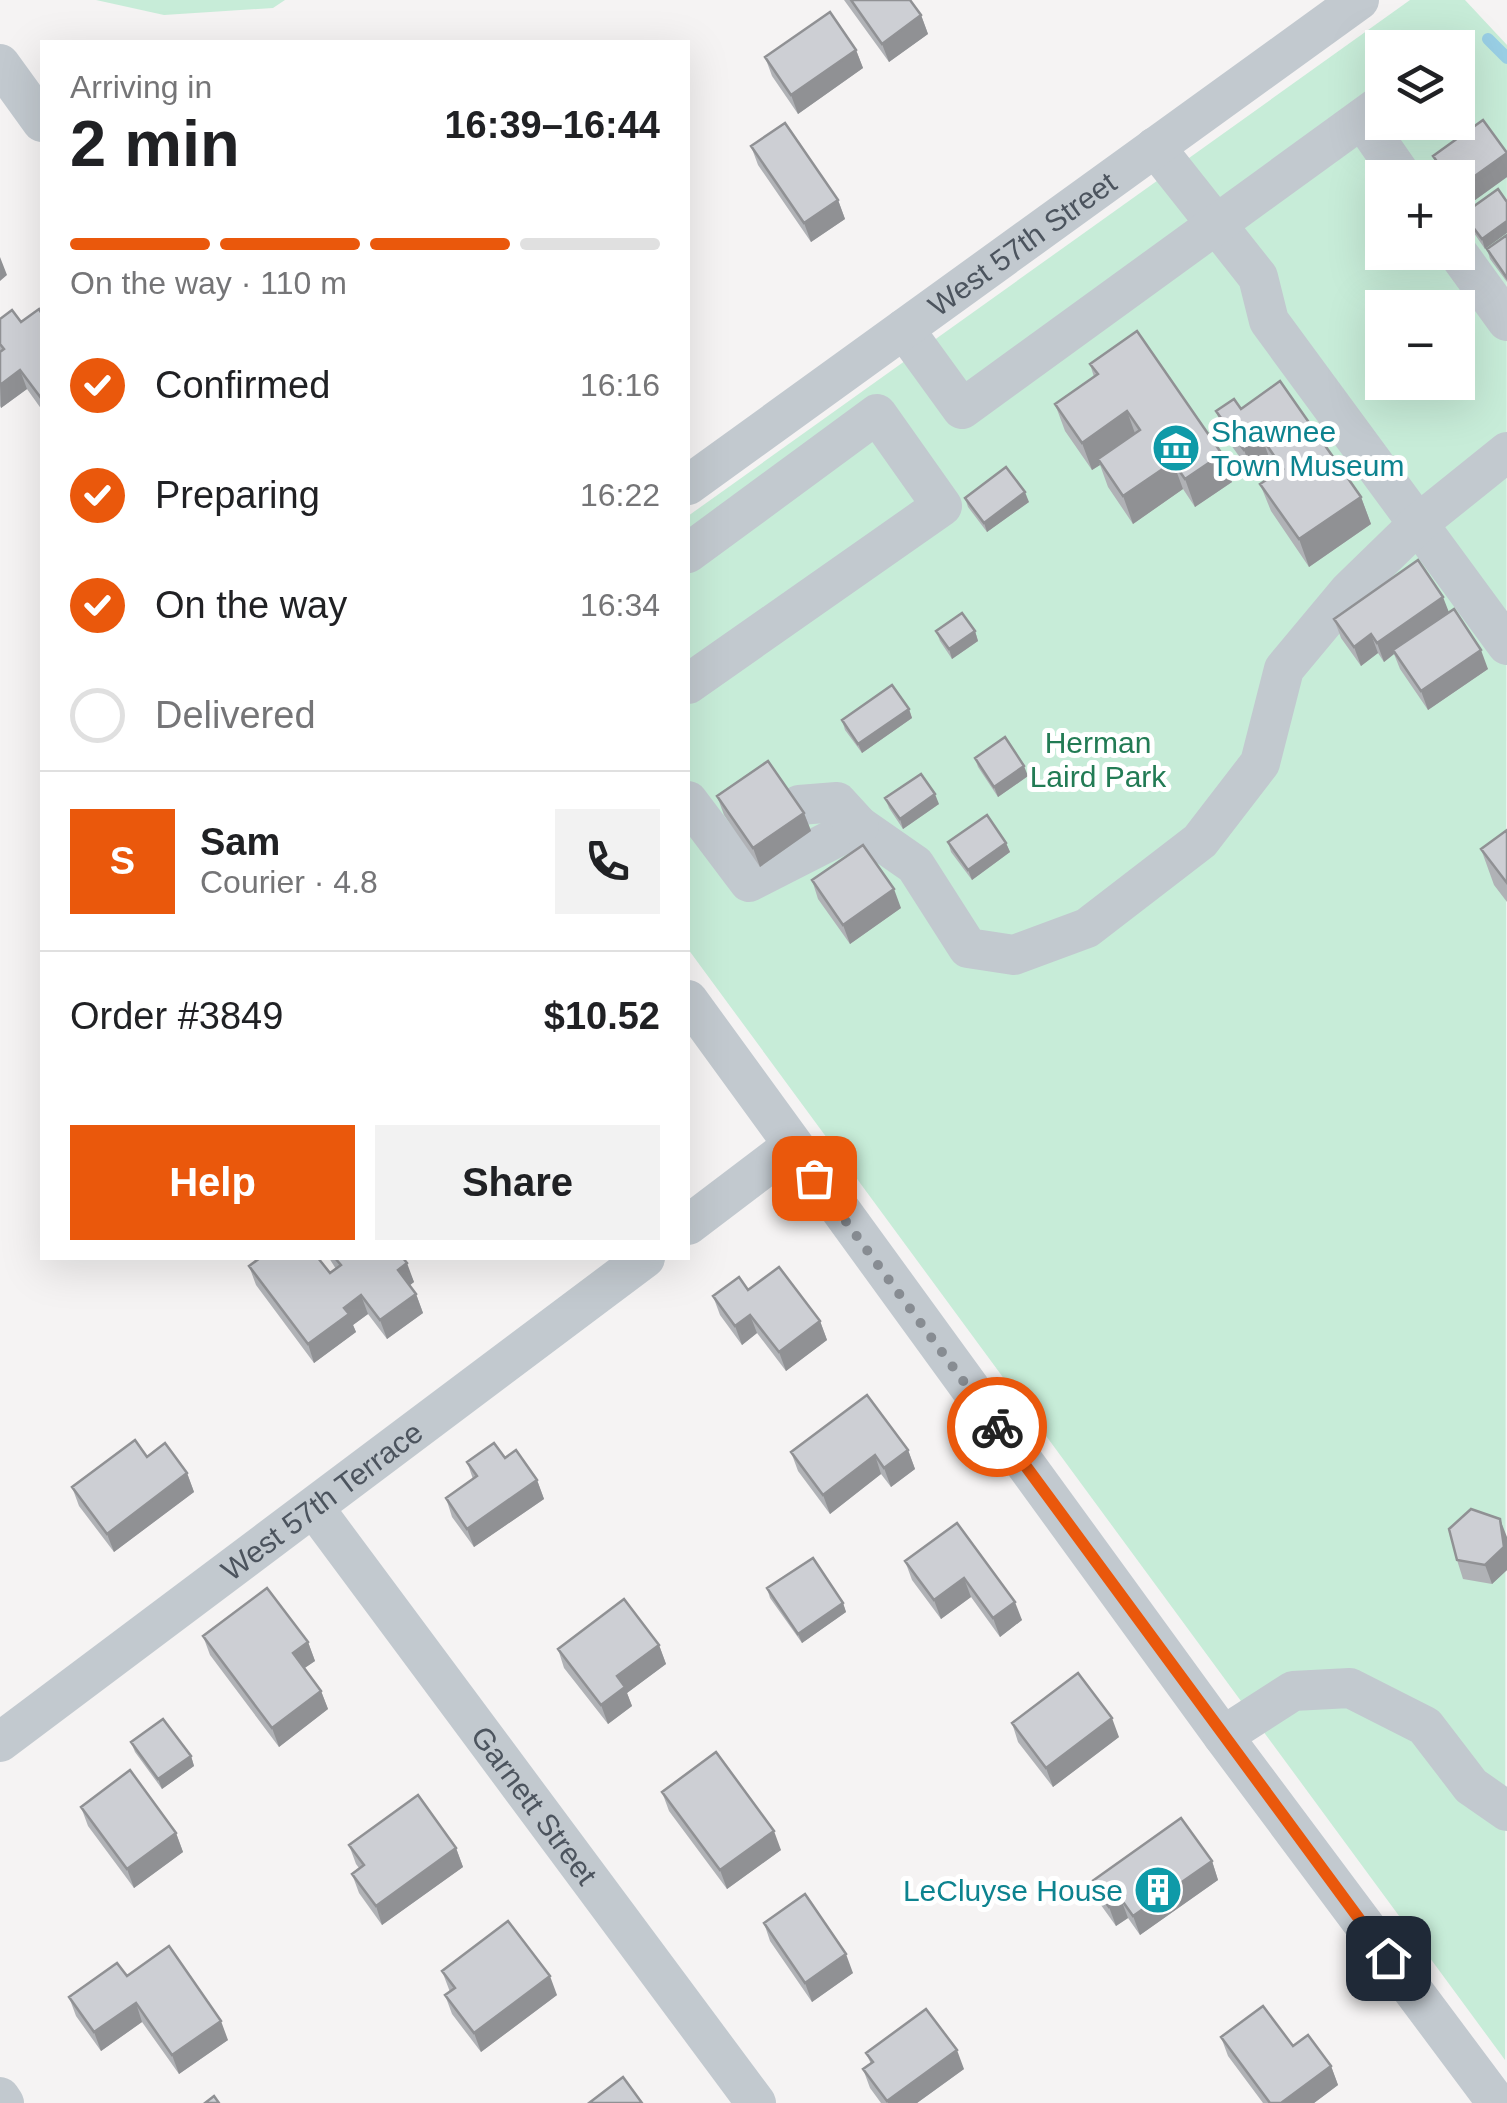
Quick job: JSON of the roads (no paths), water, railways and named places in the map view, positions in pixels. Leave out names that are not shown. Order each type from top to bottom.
[{"type":"street","name":"West 57th Street","points":[[690,484],[1359,0]]},
{"type":"street","points":[[0,64],[40,119]]},
{"type":"street","points":[[904,329],[962,409],[1365,116]]},
{"type":"street","points":[[1155,147],[1258,278],[1269,321],[1507,645]]},
{"type":"street","points":[[1471,270],[1507,321]]},
{"type":"street","points":[[690,553],[877,414],[942,506],[690,683]]},
{"type":"street","points":[[800,805],[837,802],[859,826],[915,865],[968,948],[1014,955],[1087,928],[1200,841],[1260,764],[1284,669],[1349,591],[1420,522],[1507,452]]},
{"type":"street","points":[[690,804],[749,882],[859,826]]},
{"type":"street","points":[[690,1003],[1222,1736],[1497,2103]]},
{"type":"street","points":[[690,1224],[792,1146]]},
{"type":"street","name":"West 57th Terrace","points":[[0,1742],[642,1260]]},
{"type":"street","name":"Garnett Street","points":[[314,1508],[756,2103]]},
{"type":"street","points":[[1222,1736],[1293,1691],[1350,1688],[1425,1726],[1471,1786],[1507,1811]]},
{"type":"waterway","points":[[1488,39],[1507,58]]},
{"type":"place","name":"Shawnee Town Museum","points":[[1176,448]]},
{"type":"place","name":"LeCluyse House","points":[[1158,1890]]},
{"type":"park label","name":"Herman Laird Park","points":[[1098,759]]}]
